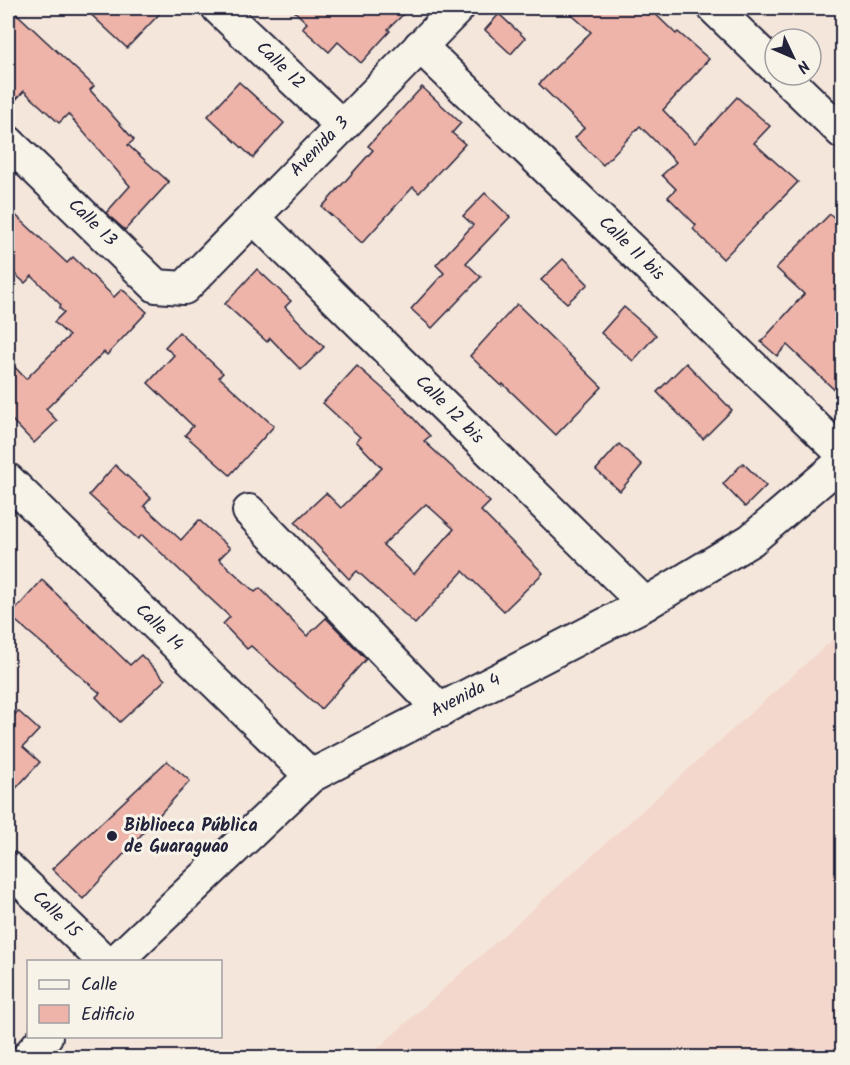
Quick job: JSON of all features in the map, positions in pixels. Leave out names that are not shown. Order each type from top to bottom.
[{"type":"street","name":"Calle 12","points":[[218,8],[341,125]]},
{"type":"street","name":"Avenida 3","points":[[184,288],[458,8]]},
{"type":"street","points":[[714,8],[763,55]]},
{"type":"street","name":"Calle 11 bis","points":[[420,46],[843,453]]},
{"type":"street","points":[[796,87],[843,132]]},
{"type":"street","name":"Calle 13","points":[[8,142],[156,286],[184,288]]},
{"type":"street","name":"Calle 12 bis","points":[[253,217],[645,604]]},
{"type":"street","name":"Avenida 4","points":[[117,960],[311,776],[645,604],[751,540],[843,462]]},
{"type":"street","name":"Calle 14","points":[[8,480],[311,776]]},
{"type":"street","points":[[249,511],[441,710]]},
{"type":"street","name":"Calle 15","points":[[8,868],[103,960]]},
{"type":"street","points":[[27,1058],[44,1038]]},
{"type":"shaded area","points":[[842,631],[842,1057],[368,1057]]},
{"type":"building","points":[[84,8],[165,8],[127,48]]},
{"type":"building","points":[[291,8],[410,8],[388,29],[390,31],[361,63],[338,42],[329,52],[302,28],[307,23]]},
{"type":"building","points":[[564,8],[649,8],[676,34],[678,32],[709,59],[663,110],[695,143],[737,97],[770,126],[754,143],[798,182],[723,259],[693,229],[696,225],[668,197],[676,189],[662,175],[676,162],[640,126],[603,165],[575,138],[584,128],[539,84],[591,32]]},
{"type":"building","points":[[17,14],[94,86],[90,90],[134,140],[128,145],[169,182],[125,230],[106,213],[130,186],[68,114],[59,123],[24,91],[8,108],[8,23]]},
{"type":"building","points":[[499,14],[525,38],[511,54],[485,30]]},
{"type":"building","points":[[239,82],[284,123],[253,158],[208,116]]},
{"type":"building","points":[[422,87],[461,123],[452,133],[465,144],[419,193],[413,187],[362,243],[322,207],[373,150],[368,146]]},
{"type":"building","points":[[485,193],[510,217],[466,263],[481,277],[432,328],[411,309],[444,273],[436,265],[473,225],[463,216]]},
{"type":"building","points":[[8,208],[67,263],[73,257],[114,297],[122,289],[147,312],[107,355],[104,352],[46,409],[57,421],[34,443],[8,416],[8,360],[26,379],[69,336],[54,322],[64,312],[59,308],[61,305],[32,276],[25,283],[8,268]]},
{"type":"building","points":[[830,214],[843,226],[843,280],[834,289],[843,296],[843,398],[787,345],[777,356],[761,342],[804,294],[776,268]]},
{"type":"building","points":[[563,259],[588,284],[567,303],[541,280]]},
{"type":"building","points":[[257,269],[291,301],[285,307],[324,347],[301,370],[270,338],[267,342],[225,304]]},
{"type":"building","points":[[517,304],[602,387],[556,435],[470,356]]},
{"type":"building","points":[[624,307],[656,335],[633,361],[601,333]]},
{"type":"building","points":[[179,332],[223,373],[219,377],[274,426],[230,475],[185,435],[193,426],[148,383],[174,355],[165,347]]},
{"type":"building","points":[[686,363],[732,410],[703,439],[657,392]]},
{"type":"building","points":[[357,366],[398,402],[430,436],[424,441],[490,502],[481,511],[543,573],[504,611],[463,571],[415,624],[357,571],[349,579],[295,522],[326,493],[341,508],[382,468],[356,441],[360,437],[323,403]],"holes":[[[426,504],[454,529],[414,574],[383,545]]]},
{"type":"building","points":[[619,444],[642,465],[620,491],[596,470]]},
{"type":"building","points":[[743,463],[766,486],[745,507],[723,484]]},
{"type":"building","points":[[115,465],[151,498],[144,506],[181,540],[199,520],[230,548],[219,559],[255,592],[260,588],[307,636],[326,618],[366,659],[321,709],[251,646],[247,649],[223,624],[230,617],[142,535],[138,539],[89,495]]},
{"type":"building","points":[[42,580],[130,665],[141,655],[165,680],[120,722],[96,697],[100,693],[10,616]]},
{"type":"building","points":[[18,711],[39,730],[23,747],[40,762],[8,797],[8,723]]},
{"type":"building","points":[[167,761],[190,781],[83,899],[52,869]]},
{"type":"place","name":"Biblioeca Pública de Guaraguao","points":[[112,836]]}]
